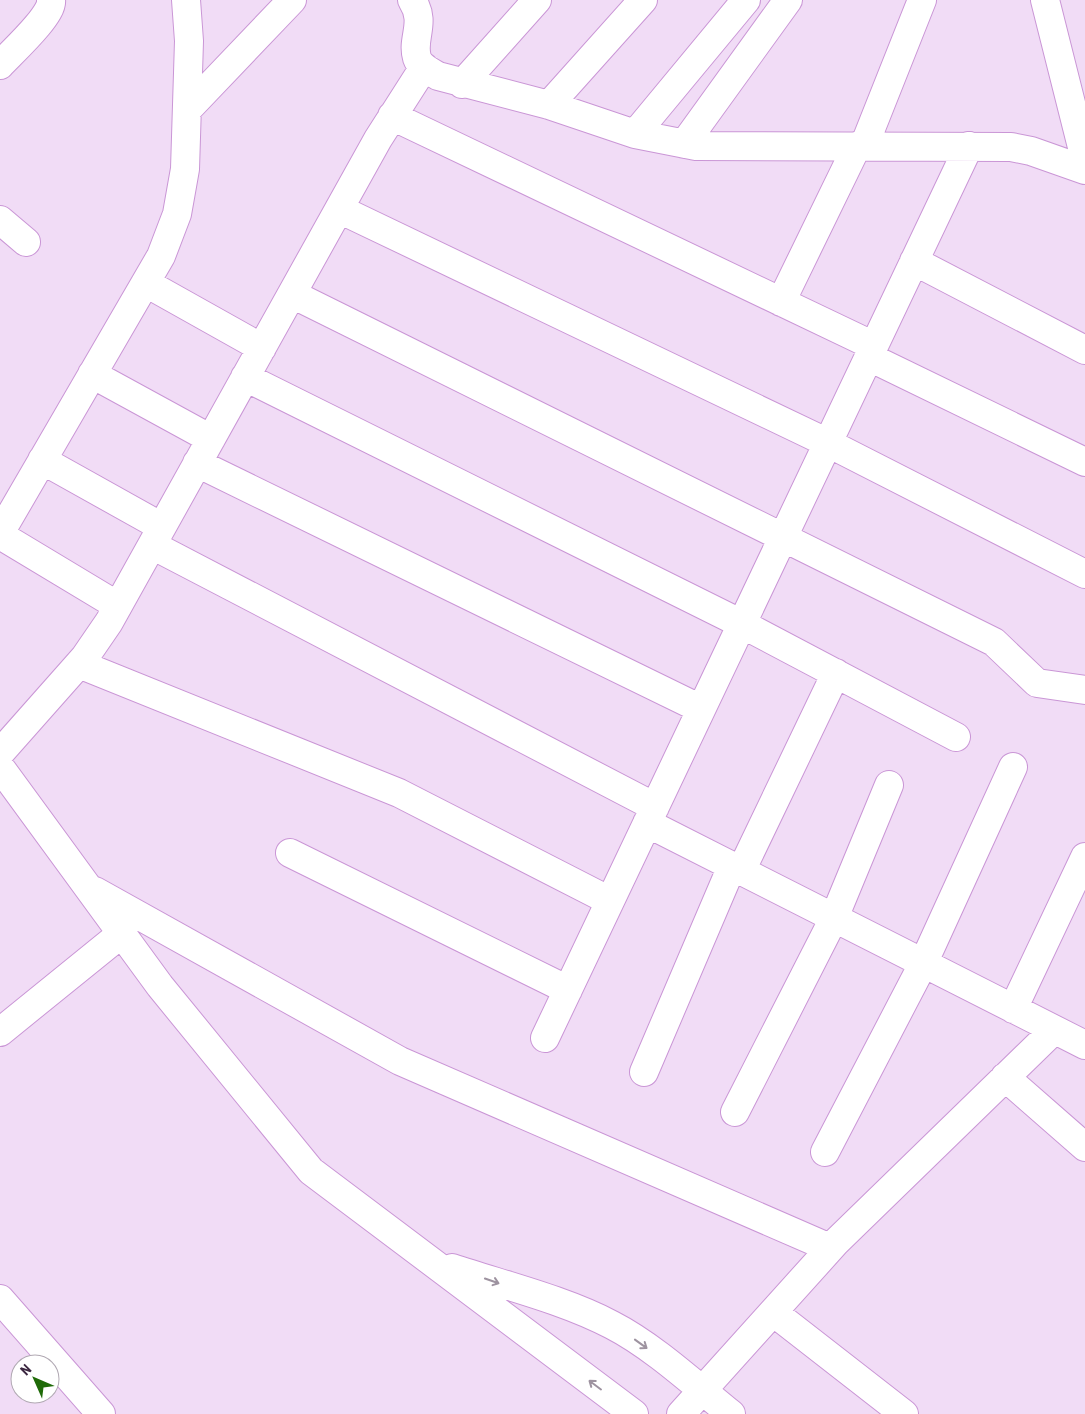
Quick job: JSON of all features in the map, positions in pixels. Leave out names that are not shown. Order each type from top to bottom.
[{"type":"street","points":[[0,65],[47,14],[52,3],[51,0]]},
{"type":"street","points":[[118,606],[0,534],[161,256],[177,214],[185,169],[189,41],[186,0]]},
{"type":"street","points":[[187,110],[292,0]]},
{"type":"street","points":[[439,0],[415,12],[417,58],[424,67],[438,76],[462,84],[550,105],[635,134],[696,146],[1011,147],[1031,151],[1085,170]]},
{"type":"street","points":[[462,84],[537,0]]},
{"type":"street","points":[[550,105],[643,0]]},
{"type":"street","points":[[635,134],[746,0]]},
{"type":"street","points":[[684,144],[788,0]]},
{"type":"street","points":[[781,302],[860,146],[922,0]]},
{"type":"street","points":[[1045,0],[1085,159]]},
{"type":"street","points":[[0,753],[79,664],[118,606],[339,209],[392,116],[424,67]]},
{"type":"street","points":[[392,116],[781,302],[871,352],[1085,462]]},
{"type":"street","points":[[545,1038],[969,146]]},
{"type":"street","points":[[339,209],[828,443],[1085,574]]},
{"type":"street","points":[[0,220],[26,242]]},
{"type":"street","points":[[914,261],[1085,350]]},
{"type":"street","points":[[146,283],[262,348]]},
{"type":"street","points":[[292,294],[784,536],[994,642],[1036,683],[1085,690]]},
{"type":"street","points":[[92,374],[211,439]]},
{"type":"street","points":[[246,377],[742,624],[956,736]]},
{"type":"street","points":[[42,460],[157,536],[651,815],[736,868],[1085,1045]]},
{"type":"street","points":[[197,463],[701,709]]},
{"type":"street","points":[[79,664],[399,793],[610,901]]},
{"type":"street","points":[[644,1072],[736,868],[836,673]]},
{"type":"street","points":[[0,767],[160,986],[311,1171],[634,1414]]},
{"type":"street","points":[[825,1152],[923,964],[1013,767]]},
{"type":"street","points":[[735,1112],[834,918],[889,785]]},
{"type":"street","points":[[290,853],[568,990]]},
{"type":"street","points":[[1013,1009],[1085,857]]},
{"type":"street","points":[[87,887],[400,1060],[830,1248]]},
{"type":"street","points":[[0,1032],[122,934]]},
{"type":"street","points":[[682,1414],[830,1248],[1054,1030]]},
{"type":"street","points":[[1005,1077],[1085,1147]]},
{"type":"street","points":[[429,1260],[586,1313],[613,1325],[638,1341],[731,1414]]},
{"type":"street","points":[[0,1299],[101,1414]]},
{"type":"street","points":[[773,1312],[904,1414]]}]
